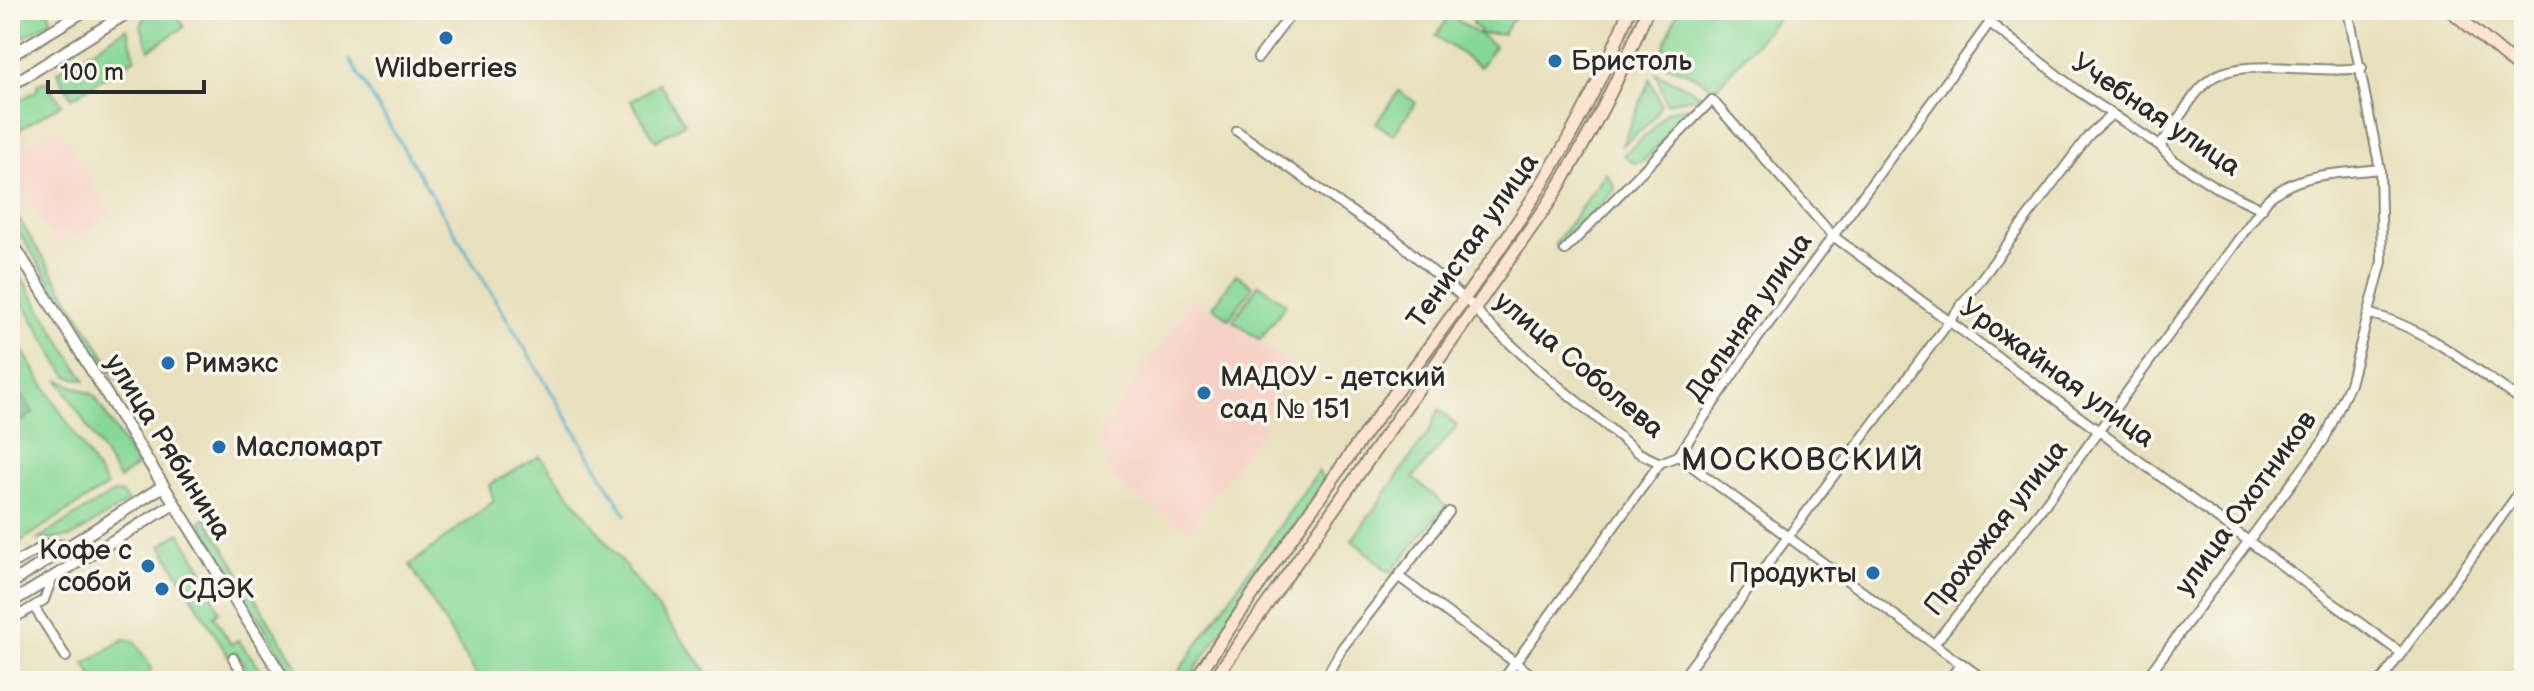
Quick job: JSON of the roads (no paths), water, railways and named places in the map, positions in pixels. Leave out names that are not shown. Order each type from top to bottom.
[{"type":"main road","name":"Тенистая улица","points":[[1194,681],[1336,474],[1465,299],[1577,128],[1629,10]]},
{"type":"main road","name":"Тенистая улица","points":[[1213,681],[1548,204],[1590,136],[1647,10]]},
{"type":"main road","points":[[2450,10],[2524,72]]},
{"type":"street","points":[[10,56],[86,10]]},
{"type":"street","points":[[10,86],[132,10]]},
{"type":"street","points":[[1258,58],[1294,10]]},
{"type":"street","name":"Дальняя улица","points":[[1678,456],[1753,345],[1999,10]]},
{"type":"street","name":"улица Охотников","points":[[2144,681],[2324,440],[2350,384],[2382,262],[2380,169],[2348,10]]},
{"type":"street","name":"Учебная улица","points":[[1990,23],[2111,115],[2160,146],[2172,159],[2215,187],[2262,209]]},
{"type":"street","points":[[2160,146],[2205,83],[2216,75],[2241,68],[2362,68]]},
{"type":"street","name":"Урожайная улица","points":[[1565,250],[1712,100],[1833,236],[2401,653]]},
{"type":"street","points":[[1680,681],[2089,135],[2111,115]]},
{"type":"street","name":"улица Соболева","points":[[1237,131],[1362,219],[1392,236],[1475,308],[1486,322],[1544,374],[1639,453],[1660,463]]},
{"type":"street","name":"Прохожая улица","points":[[1935,643],[2098,431],[2262,209],[2285,184],[2301,178],[2380,169]]},
{"type":"street","name":"улица Рябинина","points":[[10,239],[285,681]]},
{"type":"street","points":[[2370,314],[2387,318],[2448,351],[2524,402]]},
{"type":"street","points":[[1502,681],[1660,463],[1678,456]]},
{"type":"street","name":"улица Соболева","points":[[1678,456],[1984,681]]},
{"type":"street","points":[[10,584],[163,486]]},
{"type":"street","points":[[2381,681],[2524,486]]},
{"type":"street","points":[[10,603],[174,504]]},
{"type":"street","points":[[1324,681],[1342,648],[1449,512]]},
{"type":"street","points":[[10,565],[48,544],[73,545]]},
{"type":"street","points":[[10,621],[44,600],[53,577]]},
{"type":"street","points":[[1399,577],[1540,681]]},
{"type":"street","points":[[34,607],[66,657]]},
{"type":"street","points":[[233,658],[248,681]]},
{"type":"street","points":[[1948,681],[1961,664]]},
{"type":"waterway","points":[[350,60],[626,515]]},
{"type":"place","name":"Wildberries","points":[[446,38]]},
{"type":"place","name":"Бристоль","points":[[1555,61]]},
{"type":"place","name":"Римэкс","points":[[168,363]]},
{"type":"place","name":"МАДОУ - детский сад № 151","points":[[1204,393]]},
{"type":"place","name":"Масломарт","points":[[219,447]]},
{"type":"place","name":"Кофе с собой","points":[[148,566]]},
{"type":"place","name":"Продукты","points":[[1873,573]]},
{"type":"place","name":"СДЭК","points":[[162,589]]},
{"type":"district","name":"МОСКОВСКИЙ","points":[[1803,460]]}]
